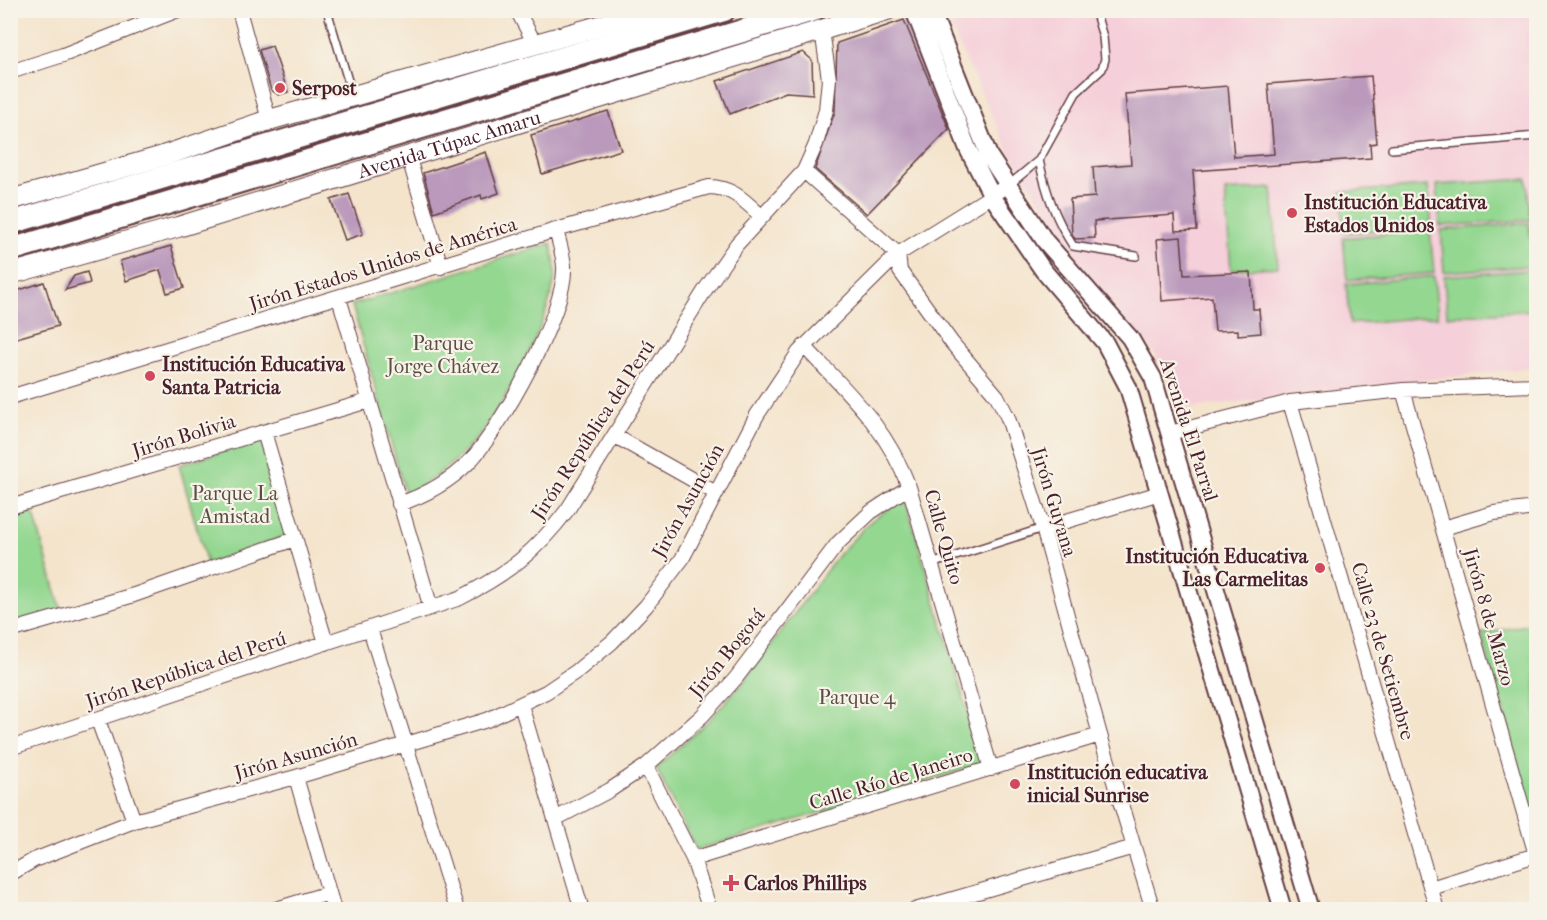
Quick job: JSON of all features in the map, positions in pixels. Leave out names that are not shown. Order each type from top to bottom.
[{"type":"highway","points":[[10,223],[724,10]]},
{"type":"highway","name":"Avenida Túpac Amaru","points":[[10,250],[818,20]]},
{"type":"main road","points":[[10,200],[163,156],[269,120],[655,10]]},
{"type":"main road","name":"Avenida Túpac Amaru","points":[[10,274],[178,226],[408,155],[818,20],[886,10]]},
{"type":"street","points":[[10,72],[63,55],[178,10]]},
{"type":"street","points":[[239,10],[269,120]]},
{"type":"street","points":[[517,10],[535,44]]},
{"type":"street","points":[[914,10],[968,149],[992,196],[1043,270],[1091,324],[1118,364],[1128,387],[1283,909]]},
{"type":"street","name":"Avenida El Parral","points":[[931,10],[989,156],[1007,186],[1045,241],[1136,347],[1152,378],[1311,909]]},
{"type":"street","name":"Jirón República del Perú","points":[[10,748],[460,598],[518,565],[550,533],[615,436],[707,287],[761,216],[804,171],[816,144],[826,110],[829,79],[818,20]]},
{"type":"street","points":[[408,155],[441,267]]},
{"type":"street","name":"Jirón Guyana","points":[[804,171],[898,254],[900,271],[952,343],[997,396],[1012,429],[1043,528],[1100,735],[1153,909]]},
{"type":"street","name":"Jirón Asunción","points":[[10,874],[34,860],[134,821],[296,777],[488,720],[521,705],[578,671],[612,642],[639,613],[682,559],[757,415],[804,346],[898,254],[1007,186]]},
{"type":"street","name":"Jirón Estados Unidos de América","points":[[10,397],[556,230],[709,187],[720,187],[739,195],[761,216]]},
{"type":"street","points":[[399,504],[422,497],[469,461],[491,433],[512,397],[546,334],[559,299],[564,267],[556,230]]},
{"type":"street","points":[[339,298],[431,608]]},
{"type":"street","name":"Calle Quito","points":[[804,346],[872,418],[897,455],[909,487],[991,769]]},
{"type":"street","points":[[1170,433],[1290,402],[1403,390],[1536,385]]},
{"type":"street","name":"Jirón 8 de Marzo","points":[[1403,390],[1536,855]]},
{"type":"street","name":"Jirón Bolivia","points":[[10,507],[368,401]]},
{"type":"street","name":"Calle 23 de Setiembre","points":[[1290,402],[1437,909]]},
{"type":"street","points":[[264,432],[326,644]]},
{"type":"street","points":[[615,436],[716,493]]},
{"type":"street","name":"Jirón Bogotá","points":[[555,819],[610,790],[646,766],[702,716],[736,678],[838,543],[871,512],[909,487]]},
{"type":"street","points":[[1043,528],[1160,493]]},
{"type":"street","points":[[1443,528],[1494,513],[1536,508]]},
{"type":"street","points":[[10,631],[134,595],[295,539]]},
{"type":"street","points":[[370,629],[408,744],[457,909]]},
{"type":"street","points":[[521,705],[582,909]]},
{"type":"street","points":[[98,720],[134,821]]},
{"type":"street","name":"Calle Río de Janeiro","points":[[693,859],[1100,735]]},
{"type":"street","points":[[646,766],[693,859],[710,909]]},
{"type":"street","points":[[296,777],[334,909]]},
{"type":"street","points":[[915,909],[1134,847]]},
{"type":"street","points":[[1431,888],[1536,855]]},
{"type":"street","points":[[273,909],[329,893]]},
{"type":"lane","points":[[327,10],[353,96]]},
{"type":"lane","points":[[1007,186],[1039,160],[1076,93],[1102,69],[1105,59],[1095,10]]},
{"type":"lane","points":[[1392,149],[1536,136]]},
{"type":"lane","points":[[1039,160],[1047,197],[1059,224],[1073,246],[1136,256]]},
{"type":"lane","points":[[931,564],[1043,528]]},
{"type":"shaded area","name":"Institución Educativa Estados Unidos","points":[[943,11],[1536,11],[1536,367],[1188,408],[1152,350],[1086,274],[1009,152]]},
{"type":"green space","points":[[1527,179],[1530,220],[1440,226],[1437,185]]},
{"type":"green space","points":[[1428,186],[1432,227],[1344,233],[1341,192]]},
{"type":"green space","points":[[1272,188],[1278,267],[1231,270],[1225,191]]},
{"type":"green space","points":[[1529,223],[1533,266],[1444,272],[1441,230]]},
{"type":"green space","points":[[1430,230],[1434,273],[1347,280],[1343,238]]},
{"type":"green space","name":"Parque Jorge Chávez","points":[[551,243],[555,275],[551,294],[535,339],[511,386],[466,450],[442,471],[406,496],[352,305]]},
{"type":"green space","points":[[1532,270],[1535,310],[1447,316],[1444,276]]},
{"type":"green space","points":[[1434,276],[1438,316],[1350,324],[1346,284]]},
{"type":"green space","name":"Parque La Amistad","points":[[261,440],[289,535],[207,564],[179,465]]},
{"type":"green space","name":"Parque 4","points":[[905,498],[983,764],[696,850],[656,768],[708,721],[742,684],[839,554],[872,520]]},
{"type":"green space","points":[[32,508],[62,613],[11,627],[11,514]]},
{"type":"green space","points":[[1536,623],[1536,826],[1481,634]]},
{"type":"building","points":[[904,20],[949,129],[867,214],[815,169],[835,111],[837,43]]},
{"type":"building","points":[[272,46],[288,92],[279,95],[271,90],[259,50]]},
{"type":"building","points":[[803,52],[812,60],[813,94],[786,92],[730,114],[717,81]]},
{"type":"building","points":[[1371,76],[1377,143],[1370,144],[1371,158],[1193,171],[1197,230],[1175,231],[1174,215],[1094,221],[1095,238],[1075,239],[1072,234],[1070,199],[1095,197],[1093,167],[1131,164],[1125,94],[1228,86],[1234,157],[1274,154],[1268,84]]},
{"type":"building","points":[[608,111],[621,150],[542,174],[531,135]]},
{"type":"building","points":[[486,152],[499,193],[482,199],[481,195],[434,212],[423,173]]},
{"type":"building","points":[[349,194],[363,234],[345,240],[331,200]]},
{"type":"building","points":[[1181,237],[1184,275],[1251,272],[1253,309],[1259,309],[1261,333],[1238,335],[1238,330],[1215,331],[1212,297],[1162,301],[1157,239]]},
{"type":"building","points":[[171,246],[184,288],[167,293],[160,270],[126,281],[120,261]]},
{"type":"building","points":[[87,272],[90,283],[65,290],[74,276]]},
{"type":"building","points":[[44,282],[58,326],[10,340],[10,293]]},
{"type":"place","name":"Serpost","points":[[280,88]]},
{"type":"place","name":"Institución Educativa Estados Unidos","points":[[1292,213]]},
{"type":"place","name":"Institución Educativa Santa Patricia","points":[[150,376]]},
{"type":"place","name":"Institución Educativa Las Carmelitas","points":[[1320,568]]},
{"type":"place","name":"Institución educativa inicial Sunrise","points":[[1015,784]]},
{"type":"place","name":"Carlos Phillips","points":[[731,883]]}]
